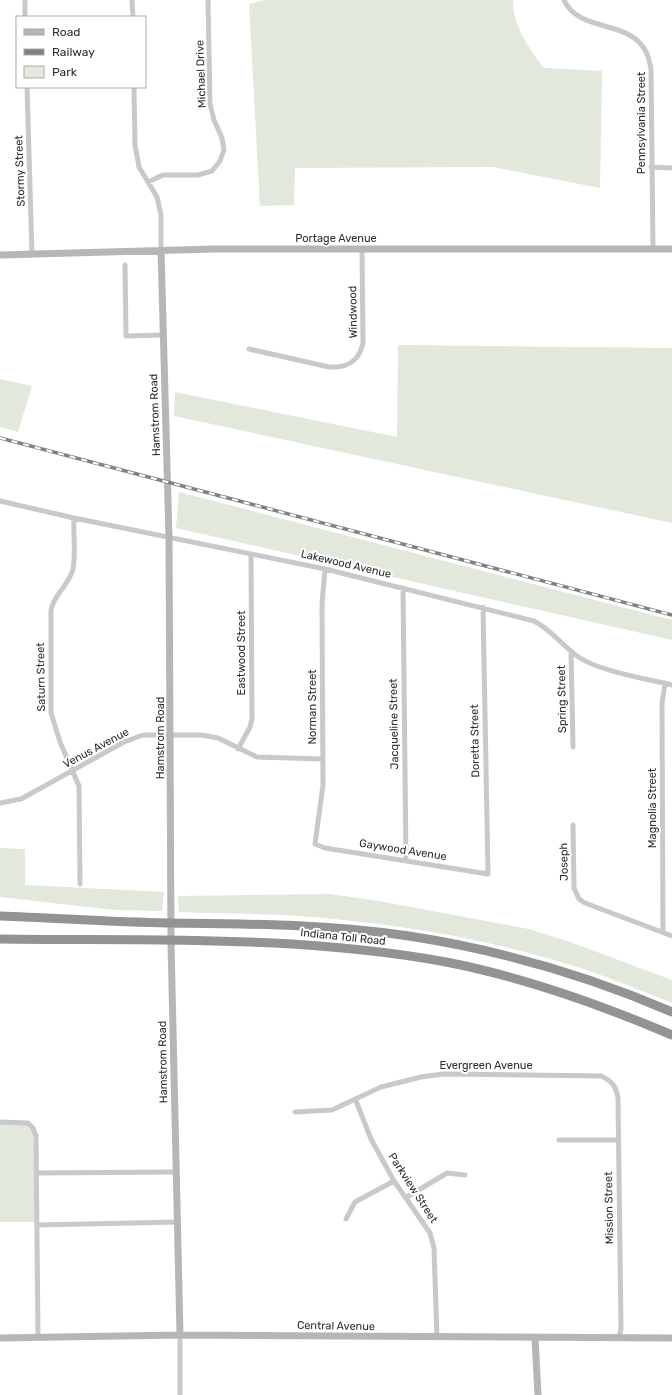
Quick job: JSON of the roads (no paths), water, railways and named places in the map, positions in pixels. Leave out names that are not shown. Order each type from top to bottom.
[{"type":"highway","name":"Indiana Toll Road","points":[[0,916],[328,928],[387,933],[448,942],[486,950],[569,972],[672,1012]]},
{"type":"highway","name":"Indiana Toll Road","points":[[0,939],[186,941],[312,945],[364,950],[447,962],[523,980],[602,1006],[672,1035]]},
{"type":"street","points":[[25,0],[25,16]]},
{"type":"street","points":[[132,0],[133,16]]},
{"type":"street","name":"Michael Drive","points":[[148,182],[163,175],[198,175],[212,170],[220,161],[224,150],[222,138],[214,120],[210,104],[208,0]]},
{"type":"street","name":"Pennsylvania Street","points":[[564,0],[572,13],[588,20],[623,30],[637,39],[647,53],[651,69],[652,249]]},
{"type":"street","name":"Stormy Street","points":[[27,88],[32,254]]},
{"type":"street","name":"Hamstrom Road","points":[[134,88],[135,145],[139,167],[157,197],[161,215],[169,538],[171,943],[178,1222],[180,1395]]},
{"type":"street","points":[[651,167],[672,168]]},
{"type":"street","name":"Portage Avenue","points":[[0,255],[161,250],[362,248],[672,249]]},
{"type":"street","name":"Windwood","points":[[249,349],[329,367],[349,365],[356,359],[361,352],[363,343],[362,248]]},
{"type":"street","points":[[125,265],[126,336],[163,335]]},
{"type":"street","name":"Lakewood Avenue","points":[[0,501],[169,538],[325,569],[483,607],[534,621],[546,627],[571,651],[592,664],[672,685]]},
{"type":"street","name":"Saturn Street","points":[[74,518],[73,569],[67,583],[53,600],[51,610],[51,713],[60,742],[73,770],[78,786],[80,884]]},
{"type":"street","name":"Eastwood Street","points":[[238,749],[250,727],[252,719],[251,554]]},
{"type":"street","name":"Norman Street","points":[[315,844],[322,793],[322,604],[325,569]]},
{"type":"street","name":"Jacqueline Street","points":[[402,588],[406,861]]},
{"type":"street","name":"Doretta Street","points":[[483,607],[488,874]]},
{"type":"street","name":"Spring Street","points":[[571,651],[573,747]]},
{"type":"street","name":"Magnolia Street","points":[[663,932],[662,704],[664,683]]},
{"type":"street","name":"Venus Avenue","points":[[0,803],[21,799],[124,742],[143,735],[210,736],[218,738],[257,757],[267,759],[322,759]]},
{"type":"street","name":"Joseph","points":[[573,825],[574,888],[579,899],[585,903],[663,932]]},
{"type":"street","name":"Gaywood Avenue","points":[[315,844],[325,848],[488,874]]},
{"type":"street","points":[[663,932],[672,936]]},
{"type":"street","name":"Evergreen Avenue","points":[[295,1112],[325,1112],[356,1101],[381,1088],[421,1077],[443,1074],[601,1076],[611,1081]]},
{"type":"street","name":"Mission Street","points":[[611,1081],[617,1089],[618,1098],[621,1329],[619,1338]]},
{"type":"street","name":"Parkview Street","points":[[356,1101],[371,1139],[394,1181],[407,1197],[430,1232],[434,1248],[437,1338]]},
{"type":"street","points":[[0,1122],[23,1121],[28,1123],[33,1128],[36,1136],[38,1338]]},
{"type":"street","points":[[559,1140],[618,1140]]},
{"type":"street","points":[[36,1173],[176,1172]]},
{"type":"street","points":[[407,1197],[447,1174],[465,1175]]},
{"type":"street","points":[[346,1219],[355,1202],[394,1181]]},
{"type":"street","points":[[37,1225],[178,1222]]},
{"type":"street","name":"Central Avenue","points":[[0,1338],[180,1335],[437,1338],[672,1338]]},
{"type":"street","points":[[536,1338],[538,1395]]},
{"type":"railway","points":[[0,438],[672,615]]}]
